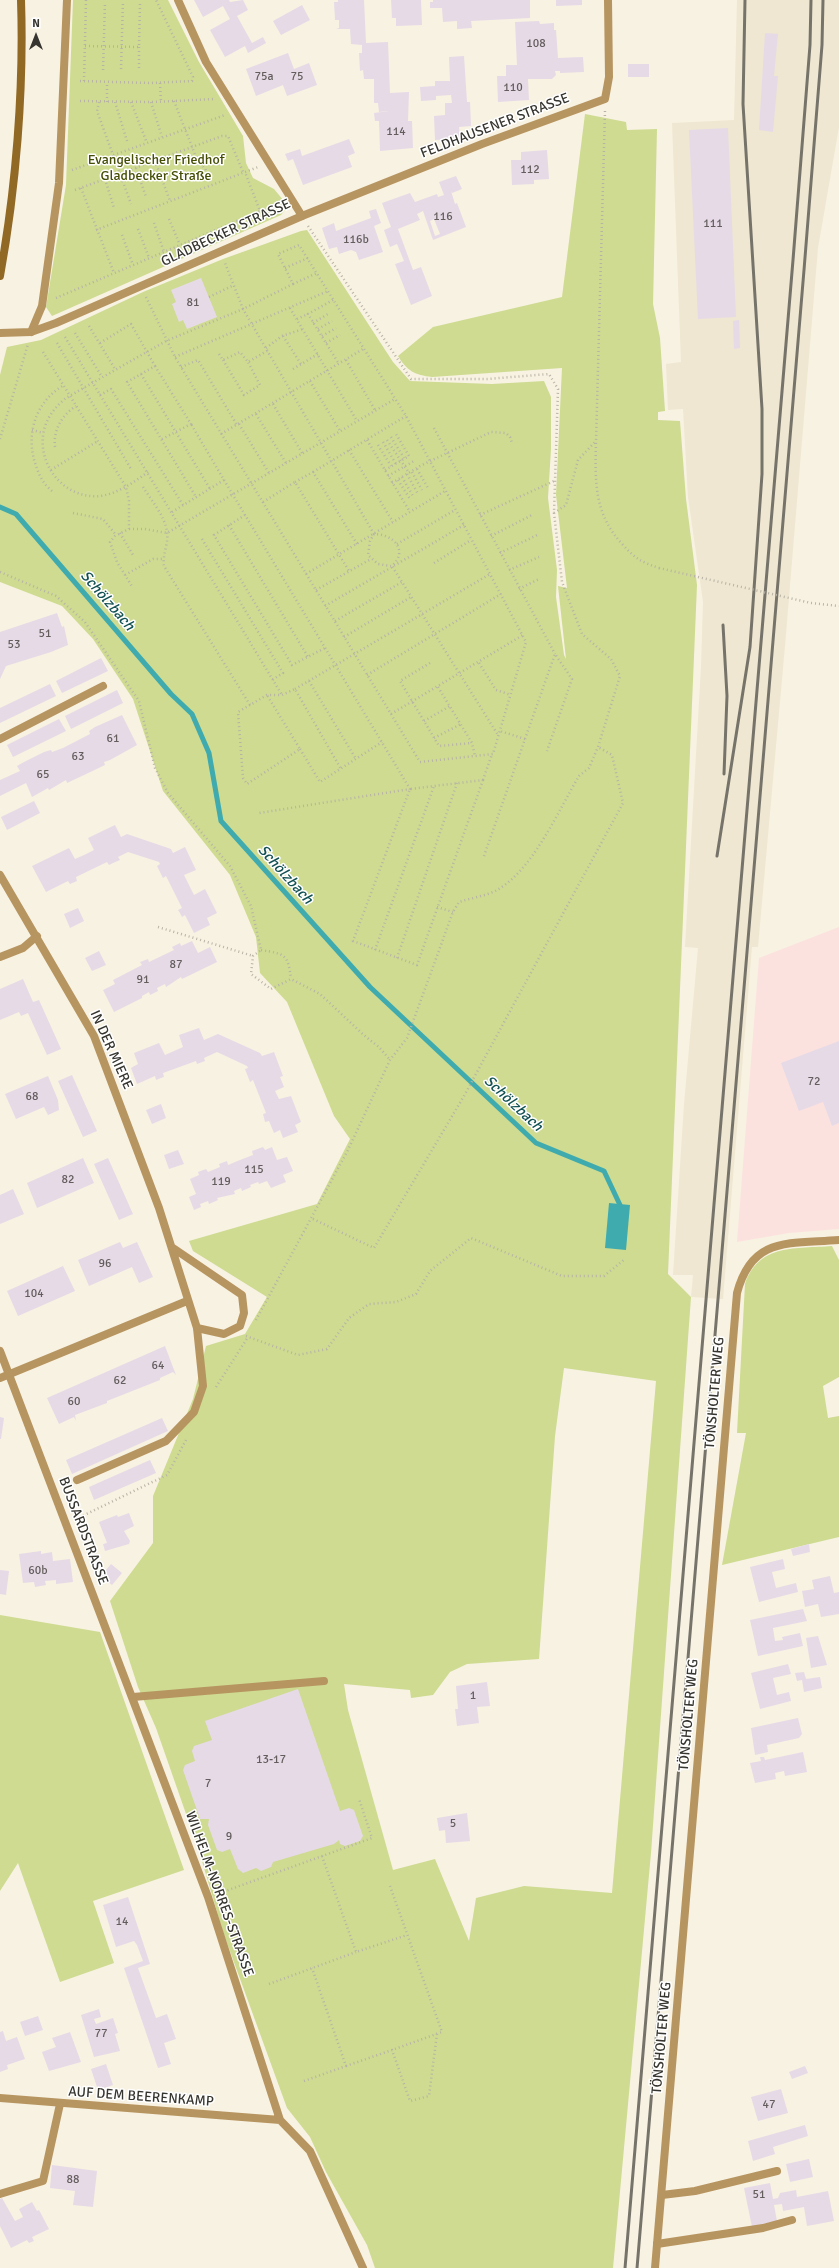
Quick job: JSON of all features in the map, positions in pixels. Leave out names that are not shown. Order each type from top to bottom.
[{"type":"main road","points":[[0,276],[10,211],[20,94],[21,0]]},
{"type":"street","points":[[31,332],[42,306],[59,183],[67,0]]},
{"type":"street","name":"GLADBECKER STRASSE","points":[[0,333],[31,332],[142,287],[302,216],[206,62],[178,0]]},
{"type":"street","points":[[605,99],[609,76],[608,0]]},
{"type":"street","name":"FELDHAUSENER STRASSE","points":[[302,216],[482,144],[605,99]]},
{"type":"street","points":[[0,739],[102,686]]},
{"type":"street","name":"IN DER MIERE","points":[[0,874],[94,1036],[128,1122],[173,1248],[187,1300],[197,1328],[203,1386],[194,1412],[166,1441],[77,1480]]},
{"type":"street","points":[[0,957],[22,948],[37,936]]},
{"type":"street","name":"TÖNSHOLTER WEG","points":[[655,2268],[737,1293],[745,1269],[756,1256],[765,1251],[783,1245],[839,1240]]},
{"type":"street","points":[[173,1248],[242,1295],[244,1313],[240,1326],[224,1334],[197,1328]]},
{"type":"street","points":[[0,1378],[187,1300]]},
{"type":"street","name":"BUSSARDSTRASSE","points":[[0,1350],[133,1697]]},
{"type":"street","points":[[133,1697],[324,1681]]},
{"type":"street","name":"WILHELM-NORRES-STRASSE","points":[[133,1697],[208,1897],[280,2120],[310,2151],[363,2268]]},
{"type":"street","name":"AUF DEM BEERENKAMP","points":[[0,2098],[60,2104],[280,2120]]},
{"type":"street","points":[[0,2194],[43,2181],[60,2104]]},
{"type":"street","points":[[662,2195],[695,2191],[777,2171]]},
{"type":"street","points":[[657,2244],[763,2228],[792,2220]]},
{"type":"path","points":[[84,81],[86,0]]},
{"type":"path","points":[[80,81],[160,83],[192,80],[193,77],[156,0]]},
{"type":"path","points":[[121,69],[123,1]]},
{"type":"path","points":[[103,70],[105,2]]},
{"type":"path","points":[[139,70],[138,47],[140,4]]},
{"type":"path","points":[[85,46],[138,47]]},
{"type":"path","points":[[107,82],[107,102]]},
{"type":"path","points":[[160,83],[161,102]]},
{"type":"path","points":[[80,101],[161,102],[217,99],[220,104]]},
{"type":"path","points":[[605,99],[595,476],[598,503],[606,524],[639,562],[658,568],[811,603],[839,606]]},
{"type":"path","points":[[174,101],[198,162],[205,168],[211,184]]},
{"type":"path","points":[[99,102],[97,111],[131,204]]},
{"type":"path","points":[[115,102],[127,141]]},
{"type":"path","points":[[131,102],[146,143]]},
{"type":"path","points":[[151,102],[162,137]]},
{"type":"path","points":[[222,109],[228,121]]},
{"type":"path","points":[[72,170],[224,114]]},
{"type":"path","points":[[75,190],[222,136],[228,136],[232,133]]},
{"type":"path","points":[[56,298],[260,211],[228,136]]},
{"type":"path","points":[[155,161],[170,201]]},
{"type":"path","points":[[96,230],[268,163]]},
{"type":"path","points":[[136,168],[146,198]]},
{"type":"path","points":[[105,180],[114,208]]},
{"type":"path","points":[[81,188],[96,230],[114,273]]},
{"type":"path","points":[[291,979],[320,994],[366,1037],[380,1047],[390,1060],[407,1038],[415,1020],[453,912],[459,902],[496,890],[514,878],[527,864],[579,776],[589,768],[598,747],[620,676],[611,660],[582,634],[562,582],[554,513],[558,389],[549,374],[487,379],[411,379],[302,216]]},
{"type":"path","points":[[169,219],[180,245]]},
{"type":"path","points":[[154,223],[164,252]]},
{"type":"path","points":[[138,229],[149,258]]},
{"type":"path","points":[[122,235],[133,265]]},
{"type":"path","points":[[292,284],[278,254],[299,244],[406,416],[526,642],[500,731],[417,966],[353,942],[410,789]]},
{"type":"path","points":[[221,251],[243,309],[374,534]]},
{"type":"path","points":[[285,268],[308,258]]},
{"type":"path","points":[[148,472],[126,487],[101,496],[77,492],[59,482],[51,470],[44,453],[44,433],[51,414],[58,404],[70,396],[146,351],[166,341],[243,309],[317,273]]},
{"type":"path","points":[[209,297],[234,285]]},
{"type":"path","points":[[142,287],[166,341],[175,357],[420,762],[492,754]]},
{"type":"path","points":[[175,357],[328,291]]},
{"type":"path","points":[[297,319],[333,300]]},
{"type":"path","points":[[290,308],[358,421]]},
{"type":"path","points":[[308,314],[339,364]]},
{"type":"path","points":[[313,323],[328,314]]},
{"type":"path","points":[[318,330],[332,321]]},
{"type":"path","points":[[100,343],[131,324],[410,789]]},
{"type":"path","points":[[89,326],[115,369]]},
{"type":"path","points":[[322,336],[336,328]]},
{"type":"path","points":[[248,362],[284,336],[303,329]]},
{"type":"path","points":[[0,439],[31,332]]},
{"type":"path","points":[[75,333],[102,377]]},
{"type":"path","points":[[326,343],[340,335]]},
{"type":"path","points":[[284,336],[301,364]]},
{"type":"path","points":[[66,338],[272,680],[282,694]]},
{"type":"path","points":[[57,343],[131,469]]},
{"type":"path","points":[[221,434],[364,349]]},
{"type":"path","points":[[44,352],[126,487],[129,501],[129,529]]},
{"type":"path","points":[[219,354],[244,395],[259,388],[260,385],[248,362],[240,352],[223,360]]},
{"type":"path","points":[[293,369],[318,354]]},
{"type":"path","points":[[182,367],[198,360],[269,473]]},
{"type":"path","points":[[346,360],[375,410]]},
{"type":"path","points":[[155,366],[127,382],[196,497]]},
{"type":"path","points":[[141,374],[210,489]]},
{"type":"path","points":[[310,381],[340,431]]},
{"type":"path","points":[[52,491],[38,474],[31,447],[32,430],[34,421],[43,404],[56,390],[64,385]]},
{"type":"path","points":[[100,395],[111,389],[182,505]]},
{"type":"path","points":[[133,588],[110,547],[110,542],[116,535],[129,529],[145,529],[168,532],[395,399]]},
{"type":"path","points":[[273,404],[302,454]]},
{"type":"path","points":[[55,447],[55,437],[60,423],[65,415],[76,406]]},
{"type":"path","points":[[256,414],[286,463]]},
{"type":"path","points":[[263,502],[406,416]]},
{"type":"path","points":[[162,439],[190,424]]},
{"type":"path","points":[[434,428],[519,589],[555,654],[572,679],[547,751]]},
{"type":"path","points":[[32,430],[44,433]]},
{"type":"path","points":[[392,483],[447,453],[491,432],[506,433],[510,437],[512,443]]},
{"type":"path","points":[[385,470],[409,456],[396,434]]},
{"type":"path","points":[[391,437],[404,458]]},
{"type":"path","points":[[366,440],[410,512]]},
{"type":"path","points":[[387,440],[400,461],[405,466],[418,494]]},
{"type":"path","points":[[51,470],[98,441]]},
{"type":"path","points":[[383,442],[396,464]]},
{"type":"path","points":[[554,513],[566,506],[578,460],[596,442]]},
{"type":"path","points":[[378,445],[391,466]]},
{"type":"path","points":[[349,450],[393,522]]},
{"type":"path","points":[[388,476],[414,461]]},
{"type":"path","points":[[416,469],[428,488]]},
{"type":"path","points":[[313,472],[357,544]]},
{"type":"path","points":[[409,473],[422,490]]},
{"type":"path","points":[[402,477],[413,496]]},
{"type":"path","points":[[172,512],[224,480]]},
{"type":"path","points":[[398,480],[410,499]]},
{"type":"path","points":[[480,515],[554,481]]},
{"type":"path","points":[[295,482],[349,571]]},
{"type":"path","points":[[143,487],[168,532],[162,559],[164,566],[250,705]]},
{"type":"path","points":[[306,574],[445,491]]},
{"type":"path","points":[[397,544],[455,510]]},
{"type":"path","points":[[72,513],[103,519],[116,535]]},
{"type":"path","points":[[245,515],[214,535],[218,542],[292,665],[325,648]]},
{"type":"path","points":[[491,536],[532,515]]},
{"type":"path","points":[[229,525],[308,657]]},
{"type":"path","points":[[325,606],[464,525]]},
{"type":"path","points":[[120,533],[132,555]]},
{"type":"path","points":[[374,534],[386,534],[397,544],[400,554],[397,561],[392,566]]},
{"type":"path","points":[[374,534],[370,541],[368,555],[378,564],[392,566],[498,736]]},
{"type":"path","points":[[500,553],[537,535]]},
{"type":"path","points":[[202,538],[283,673],[272,680]]},
{"type":"path","points":[[434,563],[471,540]]},
{"type":"path","points":[[509,570],[539,556]]},
{"type":"path","points":[[125,575],[153,559],[162,559]]},
{"type":"path","points":[[316,590],[371,559]]},
{"type":"path","points":[[0,572],[56,596],[85,622],[139,701],[155,768],[168,793],[230,866],[251,906],[261,950]]},
{"type":"path","points":[[300,749],[247,784],[243,778],[238,712],[267,694],[282,694],[295,689],[490,574]]},
{"type":"path","points":[[519,589],[539,579]]},
{"type":"path","points":[[335,621],[402,582]]},
{"type":"path","points":[[367,675],[501,594]]},
{"type":"path","points":[[344,637],[411,597]]},
{"type":"path","points":[[391,714],[523,636]]},
{"type":"path","points":[[484,856],[555,654]]},
{"type":"path","points":[[430,663],[400,681],[439,746],[472,743]]},
{"type":"path","points":[[479,663],[496,690],[511,695]]},
{"type":"path","points":[[309,681],[356,759]]},
{"type":"path","points":[[438,687],[472,743],[475,756]]},
{"type":"path","points":[[295,689],[341,769]]},
{"type":"path","points":[[267,694],[320,782],[382,742]]},
{"type":"path","points":[[424,721],[450,706]]},
{"type":"path","points":[[434,738],[461,724]]},
{"type":"path","points":[[500,731],[525,739]]},
{"type":"path","points":[[313,1219],[374,1248],[480,1068],[623,803],[612,755],[598,747]]},
{"type":"path","points":[[259,814],[410,789],[483,780]]},
{"type":"path","points":[[397,958],[457,783]]},
{"type":"path","points":[[375,950],[434,786]]},
{"type":"path","points":[[438,907],[453,912]]},
{"type":"path","points":[[158,927],[253,956]]},
{"type":"path","points":[[261,950],[280,953],[289,962],[291,979],[271,989],[251,974],[253,956],[261,950]]},
{"type":"path","points":[[234,1329],[253,1340],[298,1355],[327,1349],[350,1318],[369,1304],[396,1302],[416,1294],[430,1271],[471,1238],[562,1276],[604,1276],[625,1260]]},
{"type":"path","points":[[208,1897],[372,1838],[359,1799]]},
{"type":"path","points":[[322,1856],[356,1952]]},
{"type":"path","points":[[304,2081],[442,2032],[390,1886]]},
{"type":"path","points":[[269,1984],[407,1934]]},
{"type":"path","points":[[312,1968],[346,2066]]},
{"type":"path","points":[[392,2050],[410,2101],[429,2096],[437,2034]]},
{"type":"shaded area","points":[[737,0],[839,0],[839,127],[818,248],[758,947],[752,947],[723,1299],[691,1297],[693,1275],[673,1275],[684,1104],[698,948],[685,947],[701,667],[703,602],[688,497],[683,409],[668,410],[666,364],[681,362],[672,123],[734,120]]},
{"type":"shaded area","points":[[839,927],[839,1229],[789,1233],[737,1242],[759,958]]},
{"type":"green space","name":"Evangelischer Friedhof Gladbecker Straße","points":[[73,0],[168,0],[199,62],[243,136],[246,163],[253,178],[274,189],[284,201],[286,209],[281,215],[52,316],[46,307],[66,185]]},
{"type":"green space","points":[[585,114],[626,122],[627,130],[657,129],[653,304],[660,338],[665,411],[658,412],[658,420],[680,421],[686,499],[697,585],[668,1274],[691,1297],[651,1853],[613,2268],[375,2268],[367,2245],[326,2172],[310,2137],[287,2108],[223,1932],[199,1851],[156,1728],[138,1687],[110,1601],[153,1543],[153,1496],[193,1399],[206,1346],[245,1334],[267,1297],[193,1251],[189,1241],[317,1204],[350,1139],[334,1116],[287,1002],[260,973],[256,937],[230,875],[163,791],[133,699],[93,639],[62,606],[0,582],[0,375],[7,347],[41,340],[143,292],[223,259],[307,230],[393,362],[410,381],[492,384],[544,381],[551,397],[551,449],[548,498],[557,570],[556,597],[564,655],[566,659],[558,586],[567,588],[556,495],[562,368],[432,377],[421,375],[408,369],[398,356],[433,327],[562,297]],"holes":[[[564,1368],[656,1381],[612,1893],[524,1886],[476,1898],[469,1941],[435,1859],[393,1870],[348,1710],[344,1684],[410,1690],[411,1698],[433,1695],[450,1672],[467,1664],[539,1659],[555,1436]]]},
{"type":"green space","points":[[832,1246],[839,1260],[839,1377],[823,1386],[828,1418],[839,1416],[839,1537],[722,1565],[746,1433],[737,1433],[745,1284],[751,1271],[760,1261],[769,1255],[793,1249]]},
{"type":"green space","points":[[0,1615],[100,1632],[184,1870],[93,1901],[114,1963],[60,1982],[18,1863],[0,1891]]},
{"type":"water","points":[[609,1203],[630,1205],[626,1250],[605,1248]]},
{"type":"building","points":[[194,0],[229,0],[230,2],[243,0],[248,10],[237,16],[252,43],[263,37],[266,43],[248,53],[245,46],[225,57],[210,30],[230,19],[223,6],[203,17]]},
{"type":"building","points":[[338,0],[364,0],[366,43],[388,42],[390,93],[409,92],[408,121],[412,121],[413,148],[380,151],[379,121],[375,121],[374,113],[389,111],[379,112],[378,103],[374,103],[374,79],[364,79],[363,70],[360,71],[359,53],[362,53],[362,45],[351,44],[350,29],[336,29],[339,28],[339,20],[335,20],[334,2],[338,2]]},
{"type":"building","points":[[391,0],[421,0],[422,25],[396,26],[396,18],[392,18]]},
{"type":"building","points":[[433,0],[530,0],[530,18],[471,21],[472,28],[457,29],[457,21],[443,22],[442,8],[430,8],[430,2],[433,2]]},
{"type":"building","points":[[556,0],[582,0],[582,5],[556,6]]},
{"type":"building","points":[[302,5],[310,20],[281,35],[273,21]]},
{"type":"building","points":[[539,21],[540,24],[554,23],[558,58],[583,57],[584,72],[560,73],[560,71],[555,71],[556,75],[552,79],[528,79],[529,100],[498,102],[497,76],[506,76],[506,65],[517,65],[515,22]]},
{"type":"building","points":[[765,33],[778,34],[774,76],[778,76],[773,132],[759,130]]},
{"type":"building","points":[[288,53],[294,69],[309,63],[317,85],[287,96],[283,85],[256,96],[246,69]]},
{"type":"building","points":[[464,56],[467,102],[470,102],[471,126],[459,127],[460,139],[435,140],[434,116],[445,115],[445,103],[452,103],[451,95],[436,96],[436,100],[421,101],[420,87],[435,86],[435,81],[450,81],[449,57]]},
{"type":"building","points":[[628,64],[649,64],[649,77],[628,77]]},
{"type":"building","points":[[728,128],[736,317],[698,319],[689,130]]},
{"type":"building","points":[[349,139],[355,153],[348,156],[352,167],[303,185],[293,159],[288,161],[285,154],[300,149],[302,156]]},
{"type":"building","points":[[547,150],[549,179],[534,180],[534,184],[512,185],[511,160],[521,160],[521,152]]},
{"type":"building","points":[[456,176],[462,189],[452,193],[451,191],[455,204],[457,203],[466,227],[433,240],[423,211],[417,214],[420,220],[398,229],[413,270],[421,267],[432,296],[411,305],[395,264],[404,261],[397,244],[390,247],[384,230],[391,227],[382,203],[410,193],[415,202],[437,194],[438,197],[444,195],[439,182]],"holes":[[[434,219],[440,234],[435,236],[430,221]]]},
{"type":"building","points":[[376,209],[381,223],[374,226],[383,252],[359,260],[356,252],[351,250],[339,254],[337,247],[329,249],[322,228],[334,223],[336,231],[371,218],[369,211]]},
{"type":"building","points":[[201,278],[217,317],[187,329],[183,320],[179,322],[172,304],[176,302],[171,290]]},
{"type":"building","points":[[739,320],[740,348],[734,349],[733,321]]},
{"type":"building","points":[[57,613],[62,627],[64,626],[68,645],[6,666],[0,679],[0,632]]},
{"type":"building","points":[[101,658],[108,671],[62,693],[56,681]]},
{"type":"building","points":[[50,684],[56,696],[0,723],[0,708]]},
{"type":"building","points":[[117,690],[123,703],[71,729],[65,716]]},
{"type":"building","points":[[122,715],[137,745],[104,762],[105,765],[67,783],[66,780],[49,790],[48,788],[32,797],[26,783],[0,796],[0,780],[20,771],[17,766],[44,752],[51,750],[52,752],[63,748],[90,734],[89,731],[95,727]]},
{"type":"building","points":[[59,719],[66,731],[13,757],[7,745]]},
{"type":"building","points":[[34,801],[40,813],[7,830],[1,817]]},
{"type":"building","points":[[115,825],[121,837],[127,834],[171,849],[173,853],[185,847],[196,870],[184,875],[194,895],[205,889],[217,913],[207,918],[210,925],[194,933],[185,915],[182,917],[178,910],[182,908],[166,876],[163,878],[157,866],[160,864],[159,862],[128,852],[118,857],[120,860],[109,865],[107,862],[76,877],[77,881],[70,884],[68,881],[46,892],[32,866],[69,848],[75,859],[84,855],[94,850],[88,838]]},
{"type":"building","points":[[78,908],[84,921],[70,928],[64,914]]},
{"type":"building","points":[[192,941],[198,953],[210,947],[217,962],[182,979],[181,977],[166,987],[165,984],[157,988],[158,991],[150,995],[149,992],[142,996],[142,998],[114,1012],[103,990],[115,984],[113,980],[142,965],[140,962],[148,959],[149,962],[174,950],[172,947],[180,943],[181,946]]},
{"type":"building","points":[[99,951],[106,965],[92,971],[85,958]]},
{"type":"building","points":[[23,979],[33,1002],[39,1000],[61,1049],[47,1055],[28,1013],[21,1016],[19,1012],[0,1020],[0,989]]},
{"type":"building","points":[[199,1028],[204,1040],[218,1034],[260,1053],[262,1056],[274,1052],[283,1076],[280,1077],[284,1087],[275,1091],[279,1099],[291,1096],[301,1122],[295,1125],[298,1132],[283,1138],[280,1130],[274,1133],[269,1121],[265,1122],[263,1114],[266,1113],[253,1080],[250,1082],[245,1069],[248,1068],[247,1066],[217,1052],[204,1058],[205,1061],[197,1064],[196,1061],[163,1073],[164,1077],[156,1080],[155,1076],[137,1084],[131,1068],[138,1064],[134,1053],[159,1043],[165,1055],[183,1047],[179,1035]]},
{"type":"building","points":[[839,1041],[839,1123],[832,1126],[823,1102],[799,1111],[781,1063]]},
{"type":"building","points":[[72,1075],[97,1131],[83,1137],[58,1081]]},
{"type":"building","points":[[48,1076],[58,1100],[59,1110],[48,1115],[44,1107],[16,1119],[5,1094]]},
{"type":"building","points":[[161,1104],[166,1118],[152,1124],[146,1110]]},
{"type":"building","points":[[263,1147],[265,1150],[272,1147],[277,1160],[287,1157],[293,1171],[283,1175],[286,1182],[271,1188],[267,1181],[259,1184],[258,1182],[250,1185],[251,1187],[242,1191],[241,1188],[234,1191],[235,1194],[217,1198],[218,1200],[209,1204],[208,1201],[200,1204],[201,1207],[194,1210],[189,1197],[196,1194],[190,1179],[199,1175],[198,1172],[206,1169],[208,1172],[220,1167],[219,1164],[227,1161],[228,1165],[253,1155],[252,1151]]},
{"type":"building","points":[[178,1150],[184,1164],[169,1169],[164,1155]]},
{"type":"building","points":[[83,1158],[94,1183],[37,1208],[27,1183]]},
{"type":"building","points":[[108,1158],[133,1214],[119,1220],[94,1164]]},
{"type":"building","points":[[13,1189],[24,1214],[0,1224],[0,1195]]},
{"type":"building","points":[[120,1242],[123,1248],[137,1242],[153,1277],[139,1283],[132,1267],[89,1286],[78,1260]]},
{"type":"building","points":[[63,1266],[75,1291],[18,1316],[7,1291]]},
{"type":"building","points":[[165,1346],[176,1375],[173,1372],[160,1378],[160,1380],[75,1415],[76,1421],[74,1417],[59,1424],[47,1398]]},
{"type":"building","points":[[0,1417],[4,1418],[1,1439],[0,1439]]},
{"type":"building","points":[[162,1418],[168,1431],[72,1474],[66,1460]]},
{"type":"building","points":[[150,1460],[156,1473],[94,1500],[89,1487]]},
{"type":"building","points":[[129,1513],[134,1526],[124,1531],[130,1541],[129,1544],[105,1551],[103,1544],[107,1543],[99,1522],[117,1515],[118,1517]]},
{"type":"building","points":[[809,1544],[810,1552],[793,1556],[791,1549]]},
{"type":"building","points":[[41,1551],[41,1554],[52,1552],[53,1561],[70,1559],[73,1582],[56,1584],[56,1580],[45,1581],[46,1585],[35,1587],[34,1582],[23,1583],[19,1554]]},
{"type":"building","points":[[783,1559],[785,1569],[772,1572],[776,1588],[796,1583],[798,1592],[759,1602],[750,1567]]},
{"type":"building","points":[[111,1564],[122,1573],[112,1585],[101,1576]]},
{"type":"building","points":[[0,1570],[9,1571],[6,1595],[0,1594]]},
{"type":"building","points":[[830,1576],[834,1593],[839,1592],[839,1614],[821,1617],[818,1604],[805,1607],[802,1591],[814,1589],[812,1580]]},
{"type":"building","points":[[803,1609],[807,1621],[773,1628],[775,1641],[783,1640],[782,1637],[800,1633],[803,1646],[758,1656],[750,1620]]},
{"type":"building","points":[[818,1636],[827,1665],[811,1668],[806,1638]]},
{"type":"building","points":[[788,1664],[791,1674],[773,1678],[777,1695],[789,1692],[791,1701],[760,1709],[751,1673]]},
{"type":"building","points":[[804,1672],[806,1679],[820,1677],[822,1688],[804,1692],[802,1680],[797,1681],[795,1673]]},
{"type":"building","points":[[487,1682],[490,1706],[477,1707],[479,1723],[457,1726],[455,1709],[458,1709],[456,1686]]},
{"type":"building","points":[[298,1689],[340,1811],[349,1808],[354,1810],[363,1836],[360,1841],[345,1846],[340,1844],[339,1840],[334,1844],[273,1862],[271,1867],[261,1871],[256,1868],[243,1873],[238,1869],[230,1849],[222,1852],[217,1850],[208,1825],[209,1819],[200,1819],[183,1770],[185,1765],[195,1761],[192,1751],[194,1746],[212,1740],[205,1721]]},
{"type":"building","points":[[798,1718],[802,1734],[799,1738],[767,1745],[768,1752],[755,1755],[751,1728]]},
{"type":"building","points":[[803,1752],[807,1772],[785,1776],[784,1771],[775,1773],[776,1779],[755,1783],[750,1763],[761,1761],[760,1757],[764,1757],[765,1760]]},
{"type":"building","points":[[467,1813],[470,1841],[446,1843],[445,1830],[439,1831],[437,1818]]},
{"type":"building","points":[[128,1897],[150,1964],[138,1968],[156,2018],[167,2014],[176,2039],[164,2043],[171,2064],[158,2068],[124,1968],[143,1961],[134,1941],[116,1947],[103,1905]]},
{"type":"building","points":[[99,2009],[101,2017],[94,2019],[96,2024],[113,2018],[118,2033],[115,2034],[120,2051],[94,2057],[81,2015]]},
{"type":"building","points":[[38,2016],[43,2030],[25,2036],[20,2022]]},
{"type":"building","points":[[3,2031],[6,2041],[17,2037],[25,2059],[7,2065],[8,2069],[0,2072],[0,2032]]},
{"type":"building","points":[[70,2032],[81,2062],[49,2071],[42,2052],[56,2047],[52,2038]]},
{"type":"building","points":[[106,2064],[113,2085],[98,2090],[91,2069]]},
{"type":"building","points":[[805,2066],[808,2073],[792,2079],[789,2072]]},
{"type":"building","points":[[781,2089],[788,2113],[758,2121],[751,2097]]},
{"type":"building","points":[[805,2125],[808,2136],[773,2147],[775,2154],[753,2161],[748,2141]]},
{"type":"building","points":[[809,2159],[813,2177],[790,2182],[786,2164]]},
{"type":"building","points":[[52,2165],[97,2171],[93,2207],[73,2205],[75,2191],[50,2188]]},
{"type":"building","points":[[770,2183],[773,2199],[778,2198],[780,2193],[796,2190],[797,2197],[828,2191],[834,2221],[807,2226],[804,2207],[783,2211],[782,2204],[774,2205],[777,2221],[752,2227],[744,2188]]},
{"type":"building","points":[[2,2198],[15,2221],[23,2217],[19,2209],[32,2202],[37,2211],[39,2210],[49,2229],[32,2237],[34,2241],[29,2243],[27,2240],[11,2248],[0,2226],[0,2199]]},
{"type":"waterway","name":"Schölzbach","points":[[0,507],[16,514],[171,694],[192,714],[209,753],[221,821],[370,987],[536,1143],[604,1171],[620,1205]]},
{"type":"railway","points":[[717,856],[750,647],[762,474],[762,409],[743,104],[745,0]]},
{"type":"railway","points":[[625,2268],[793,260],[810,45],[811,0]]},
{"type":"railway","points":[[637,2268],[804,270],[822,45],[823,0]]},
{"type":"railway","points":[[723,625],[727,696],[724,774]]}]
